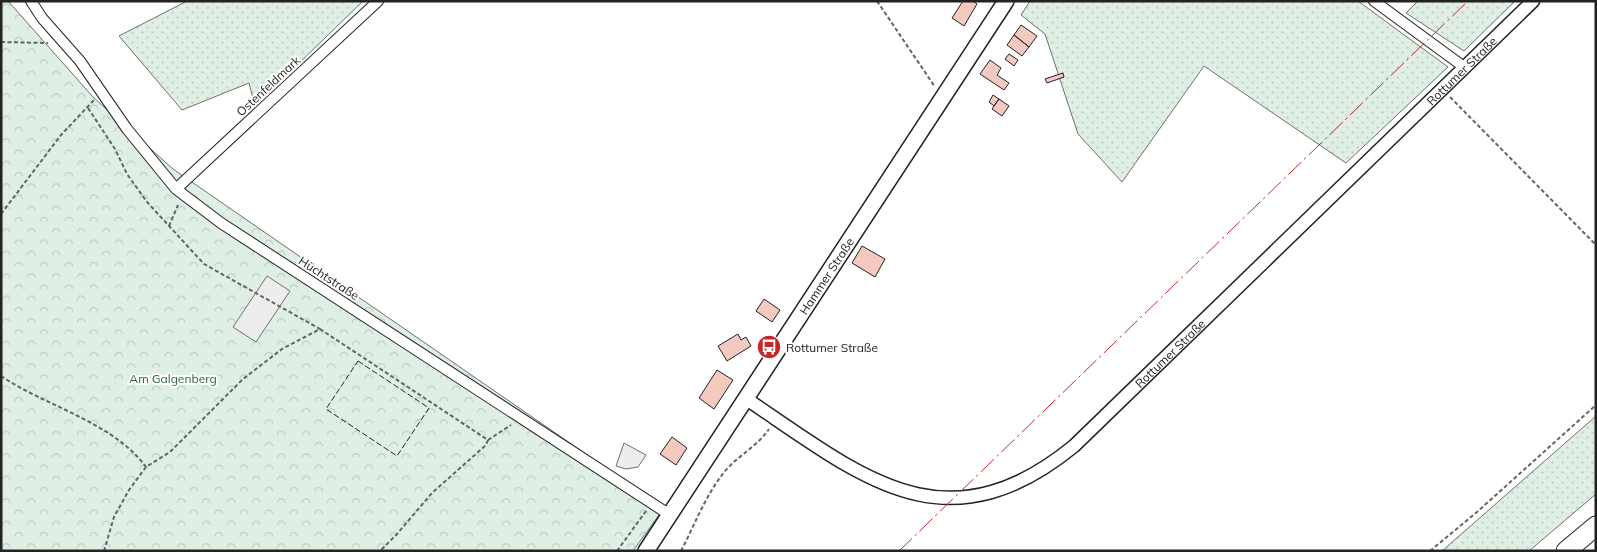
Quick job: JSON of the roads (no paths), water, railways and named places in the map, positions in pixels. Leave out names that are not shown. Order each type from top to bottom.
[{"type":"highway","points":[[1566,551],[1596,526]]},
{"type":"main road","name":"Hammer Straße","points":[[646,551],[1006,1]]},
{"type":"street","name":"Hüchtstraße","points":[[31,1],[42,18],[63,39],[127,129],[180,191],[221,223],[670,515]]},
{"type":"street","name":"Ostenfeldmark","points":[[180,191],[378,1]]},
{"type":"street","points":[[1374,1],[1464,67]]},
{"type":"street","name":"Rottumer Straße","points":[[745,398],[850,468],[886,487],[909,494],[965,498],[991,494],[1035,475],[1074,446],[1533,1]]},
{"type":"place","name":"Rottumer Straße","points":[[769,347]]},
{"type":"park label","name":"Am Galgenberg","points":[[173,378]]}]
